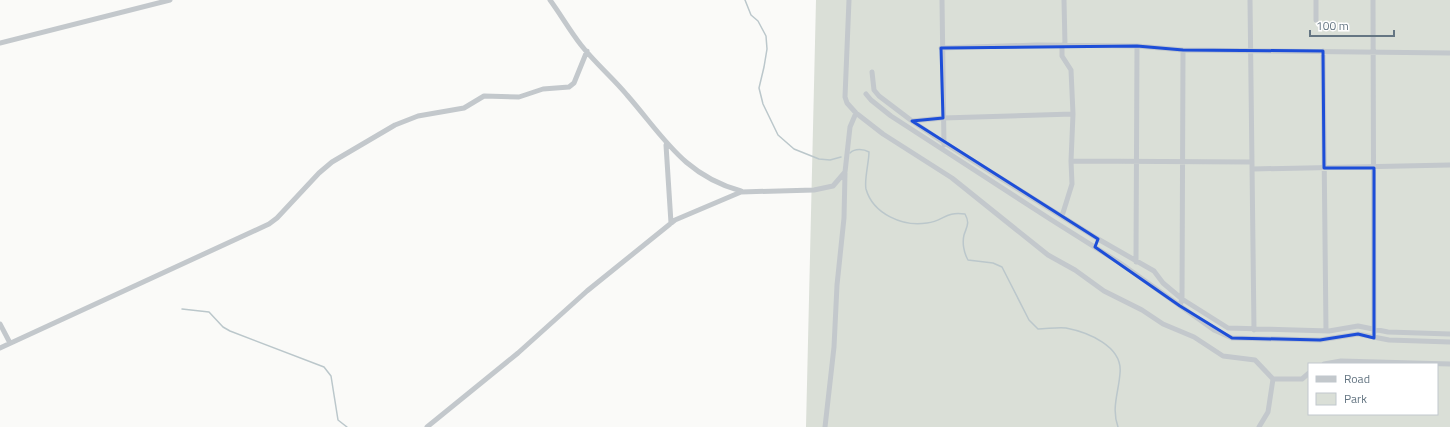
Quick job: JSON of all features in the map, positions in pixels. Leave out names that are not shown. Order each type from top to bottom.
[{"type":"street","points":[[0,43],[170,0]]},
{"type":"street","points":[[550,0],[587,51],[627,94],[666,144],[702,175],[721,186],[741,192],[827,189],[834,186],[845,172]]},
{"type":"street","points":[[848,0],[845,97],[847,103],[856,113],[883,134],[952,178],[985,203],[1037,248],[1075,270],[1104,291],[1142,310],[1163,324],[1194,337],[1222,356],[1255,360],[1273,379],[1274,386],[1268,412],[1259,427]]},
{"type":"street","points":[[942,0],[941,48],[944,149]]},
{"type":"street","points":[[1062,216],[1072,184],[1071,161],[1073,114],[1071,70],[1062,56],[1064,0]]},
{"type":"street","points":[[1250,0],[1254,330]]},
{"type":"street","points":[[1316,0],[1316,20]]},
{"type":"street","points":[[1373,0],[1374,338]]},
{"type":"street","points":[[941,48],[1063,45],[1137,46],[1183,50],[1450,53]]},
{"type":"street","points":[[1136,262],[1137,46]]},
{"type":"street","points":[[1180,306],[1182,299],[1181,161],[1183,50]]},
{"type":"street","points":[[0,348],[269,224],[277,218],[332,162],[395,125],[418,116],[464,108],[484,96],[519,97],[543,89],[569,87],[574,83],[587,51]]},
{"type":"street","points":[[1323,51],[1326,331]]},
{"type":"street","points":[[872,72],[874,90],[879,96],[912,121],[1098,239],[1154,272],[1163,284],[1182,299],[1228,328],[1254,330],[1326,331],[1358,326],[1374,330],[1450,334]]},
{"type":"street","points":[[866,94],[870,100],[891,116],[1120,262],[1214,330],[1232,338],[1320,340],[1358,334],[1389,340],[1450,342]]},
{"type":"street","points":[[825,427],[834,347],[837,285],[844,218],[845,172],[850,127],[856,113]]},
{"type":"street","points":[[912,121],[943,118],[1073,114]]},
{"type":"street","points":[[666,144],[671,223]]},
{"type":"street","points":[[1071,161],[1252,162]]},
{"type":"street","points":[[1253,169],[1374,168],[1450,165]]},
{"type":"street","points":[[427,427],[518,353],[587,291],[605,278],[671,223],[741,192]]},
{"type":"street","points":[[1095,247],[1098,239]]},
{"type":"street","points":[[1193,315],[1197,309]]},
{"type":"street","points":[[0,324],[10,343]]},
{"type":"street","points":[[1330,363],[1341,361],[1414,363]]},
{"type":"street","points":[[1438,364],[1450,364]]},
{"type":"street","points":[[1273,379],[1302,379],[1308,375]]},
{"type":"highlighted area","points":[[1137,46],[1183,50],[1323,51],[1324,168],[1374,168],[1374,338],[1358,334],[1320,340],[1232,338],[1180,306],[1095,247],[1098,239],[912,121],[943,118],[941,48]]},
{"type":"green space","points":[[816,0],[1450,0],[1450,427],[806,427]]},
{"type":"waterway","points":[[745,0],[751,15],[758,21],[766,36],[767,49],[759,88],[763,104],[778,135],[794,149],[819,159],[830,160],[841,157]]},
{"type":"waterway","points":[[850,153],[854,150],[865,150],[869,152],[866,189],[870,198],[882,212],[899,221],[918,224],[933,222],[953,214],[965,214],[968,222],[963,238],[963,245],[968,260],[993,263],[1002,267],[1029,320],[1038,329],[1066,328],[1074,330],[1093,337],[1110,348],[1116,355],[1119,363],[1120,373],[1115,406],[1118,427]]},
{"type":"waterway","points":[[182,309],[209,312],[223,327],[230,331],[324,367],[331,376],[338,420],[347,427]]}]
